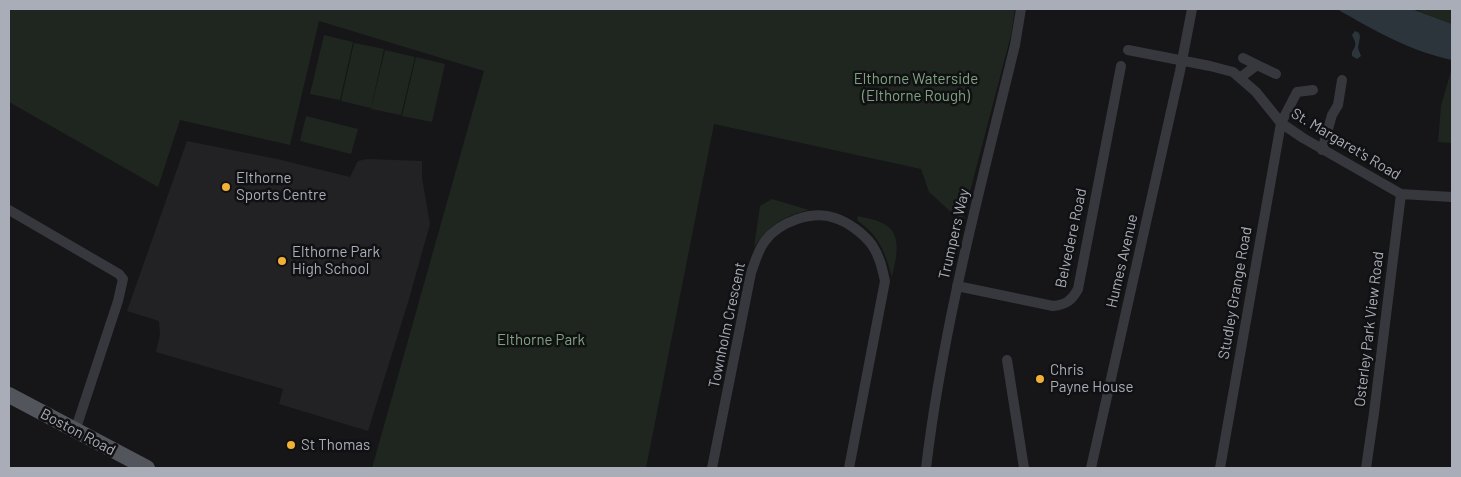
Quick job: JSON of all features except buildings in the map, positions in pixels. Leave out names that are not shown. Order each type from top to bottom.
[{"type":"main road","name":"Boston Road","points":[[10,397],[147,468]]},
{"type":"street","name":"Trumpers Way","points":[[926,468],[940,376],[957,286],[1022,9]]},
{"type":"street","name":"Humes Avenue","points":[[1091,468],[1192,9]]},
{"type":"street","name":"St. Margaret's Road","points":[[1128,50],[1233,72],[1256,92],[1281,124],[1322,150],[1401,194],[1452,197]]},
{"type":"street","points":[[1243,58],[1276,74]]},
{"type":"street","points":[[1241,77],[1257,65]]},
{"type":"street","name":"Belvedere Road","points":[[957,286],[1053,306],[1060,306],[1072,300],[1078,289],[1121,66]]},
{"type":"street","points":[[1322,150],[1332,115],[1338,105],[1342,80]]},
{"type":"street","name":"Studley Grange Road","points":[[1220,468],[1281,124],[1297,92],[1313,90]]},
{"type":"street","name":"Osterley Park View Road","points":[[1366,468],[1376,404],[1401,194]]},
{"type":"street","points":[[9,210],[119,274],[126,276],[75,431]]},
{"type":"street","name":"Townholm Crescent","points":[[712,468],[751,273],[758,255],[766,240],[782,227],[797,219],[815,216],[834,218],[854,228],[871,244],[880,260],[885,282],[849,468]]},
{"type":"street","points":[[1007,360],[1024,468]]},
{"type":"shaded area","points":[[1337,9],[1412,9],[1452,24],[1452,60],[1407,45],[1378,32]]},
{"type":"shaded area","points":[[1355,31],[1359,33],[1360,37],[1358,48],[1361,56],[1357,59],[1352,56],[1355,44],[1352,35]]},
{"type":"shaded area","name":"Elthorne Park High School","points":[[187,141],[277,159],[350,177],[358,161],[367,159],[422,161],[422,178],[430,224],[368,431],[279,404],[283,389],[156,352],[160,335],[159,321],[127,311]]},
{"type":"green space","points":[[9,9],[1015,9],[1011,35],[962,222],[929,192],[921,169],[714,124],[646,468],[372,468],[484,71],[319,21],[290,145],[180,120],[158,187],[9,102]]},
{"type":"green space","points":[[1419,9],[1452,9],[1452,24],[1418,11]]},
{"type":"green space","points":[[324,35],[353,42],[340,100],[310,94]]},
{"type":"green space","points":[[354,43],[384,49],[371,108],[341,101]]},
{"type":"green space","points":[[385,50],[415,57],[401,115],[371,109]]},
{"type":"green space","points":[[416,57],[445,64],[432,122],[402,116]]},
{"type":"green space","points":[[1451,71],[1452,143],[1438,142],[1441,106]]},
{"type":"green space","points":[[306,116],[358,129],[351,154],[300,141]]},
{"type":"green space","points":[[772,199],[809,210],[778,222],[766,232],[754,247],[760,206]]},
{"type":"green space","points":[[858,216],[882,223],[889,227],[893,233],[897,247],[892,277],[880,245],[871,232],[857,220]]},
{"type":"place","name":"Elthorne Sports Centre","points":[[226,187]]},
{"type":"place","name":"Elthorne Park High School","points":[[282,261]]},
{"type":"place","name":"Chris Payne House","points":[[1040,379]]},
{"type":"place","name":"St Thomas","points":[[291,445]]},
{"type":"park label","name":"Elthorne Waterside (Elthorne Rough)","points":[[916,88]]},
{"type":"park label","name":"Elthorne Park","points":[[541,340]]}]
